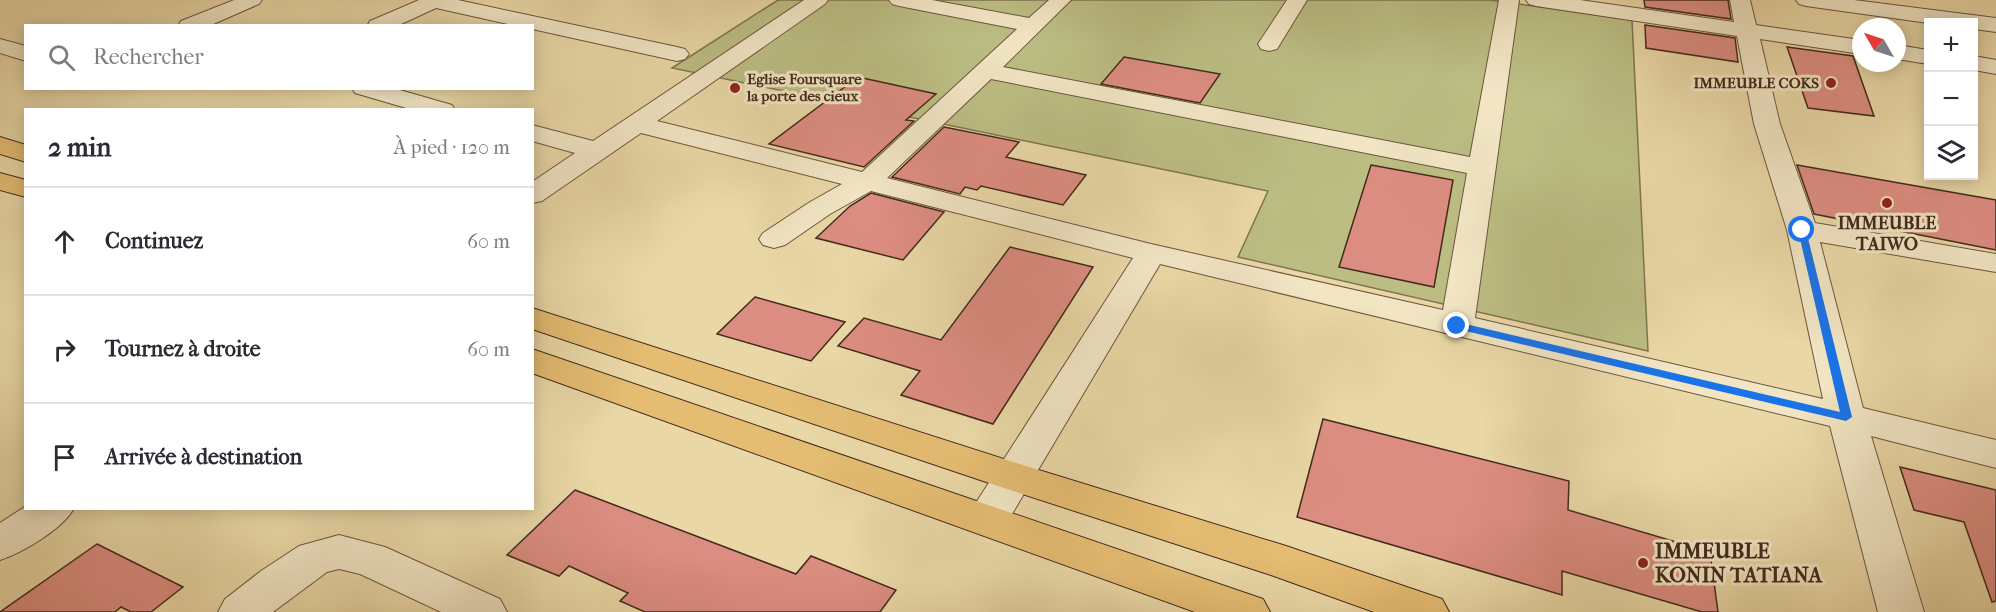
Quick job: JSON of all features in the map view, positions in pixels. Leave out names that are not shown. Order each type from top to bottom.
[{"type":"main road","points":[[0,145],[24,153]]},
{"type":"main road","points":[[0,181],[24,188]]},
{"type":"main road","points":[[534,319],[1015,477],[1286,562],[1426,612]]},
{"type":"main road","points":[[534,361],[1248,612]]},
{"type":"street","points":[[199,0],[231,8]]},
{"type":"street","points":[[194,24],[252,0]]},
{"type":"street","points":[[534,194],[818,0]]},
{"type":"street","points":[[899,0],[1034,26]]},
{"type":"street","points":[[774,239],[820,208],[867,182],[1061,0]]},
{"type":"street","points":[[1269,44],[1297,0]]},
{"type":"street","points":[[1457,326],[1509,0]]},
{"type":"street","points":[[1536,0],[1852,46]]},
{"type":"street","points":[[1740,0],[1767,124],[1802,230],[1846,417],[1901,612]]},
{"type":"street","points":[[1979,0],[1996,25]]},
{"type":"street","points":[[383,24],[435,1],[677,54]]},
{"type":"street","points":[[1814,1],[1996,25]]},
{"type":"street","points":[[0,46],[24,53]]},
{"type":"street","points":[[1906,53],[1924,56]]},
{"type":"street","points":[[1978,64],[1996,66]]},
{"type":"street","points":[[987,71],[1482,168]]},
{"type":"street","points":[[371,90],[436,108]]},
{"type":"street","points":[[638,124],[1151,253],[1996,454]]},
{"type":"street","points":[[534,134],[598,151]]},
{"type":"street","points":[[1802,230],[1996,263]]},
{"type":"street","points":[[987,520],[1151,253]]},
{"type":"street","points":[[0,544],[51,510]]},
{"type":"street","points":[[241,612],[277,583],[314,558],[339,552],[370,559],[484,612]]},
{"type":"green space","points":[[778,0],[1490,0],[1632,20],[1648,351],[1238,257],[1268,191],[672,68]]},
{"type":"building","points":[[1644,0],[1728,0],[1731,19],[1645,7]]},
{"type":"building","points":[[1645,25],[1735,38],[1738,62],[1646,48]]},
{"type":"building","name":"IMMEUBLE COKS","points":[[1787,47],[1852,56],[1852,72],[1859,72],[1874,116],[1808,108]]},
{"type":"building","points":[[1124,57],[1220,74],[1200,103],[1101,84]]},
{"type":"building","points":[[858,77],[936,94],[906,120],[914,121],[864,167],[769,144]]},
{"type":"building","points":[[944,127],[1019,142],[1006,157],[1086,175],[1063,205],[981,186],[977,190],[965,187],[960,194],[892,177]]},
{"type":"building","points":[[1371,165],[1453,180],[1434,287],[1339,267]]},
{"type":"building","name":"IMMEUBLE TAIWO","points":[[1797,165],[1996,200],[1996,250],[1814,214]]},
{"type":"building","points":[[871,193],[944,212],[903,260],[816,238],[850,206]]},
{"type":"building","points":[[1010,247],[1093,267],[993,424],[901,395],[920,371],[838,346],[864,318],[941,340]]},
{"type":"building","points":[[755,297],[845,322],[811,361],[717,334]]},
{"type":"building","points":[[1323,419],[1569,481],[1568,510],[1710,552],[1718,612],[1702,612],[1562,571],[1562,595],[1297,517]]},
{"type":"building","points":[[1900,467],[1996,490],[1996,601],[1992,602],[1964,522],[1914,510]]},
{"type":"building","points":[[575,490],[796,574],[811,556],[896,590],[880,612],[645,612],[620,601],[628,593],[569,566],[559,576],[507,555]]},
{"type":"building","points":[[97,544],[183,587],[151,612],[131,612],[121,607],[115,612],[0,612]]},
{"type":"place","name":"IMMEUBLE COKS","points":[[1831,83]]},
{"type":"place","name":"Eglise Foursquare la porte des cieux","points":[[735,88]]},
{"type":"place","name":"IMMEUBLE TAIWO","points":[[1887,203]]},
{"type":"place","name":"IMMEUBLE KONIN TATIANA","points":[[1643,563]]},
{"type":"route","points":[[1457,326],[1846,417],[1802,230]]}]
